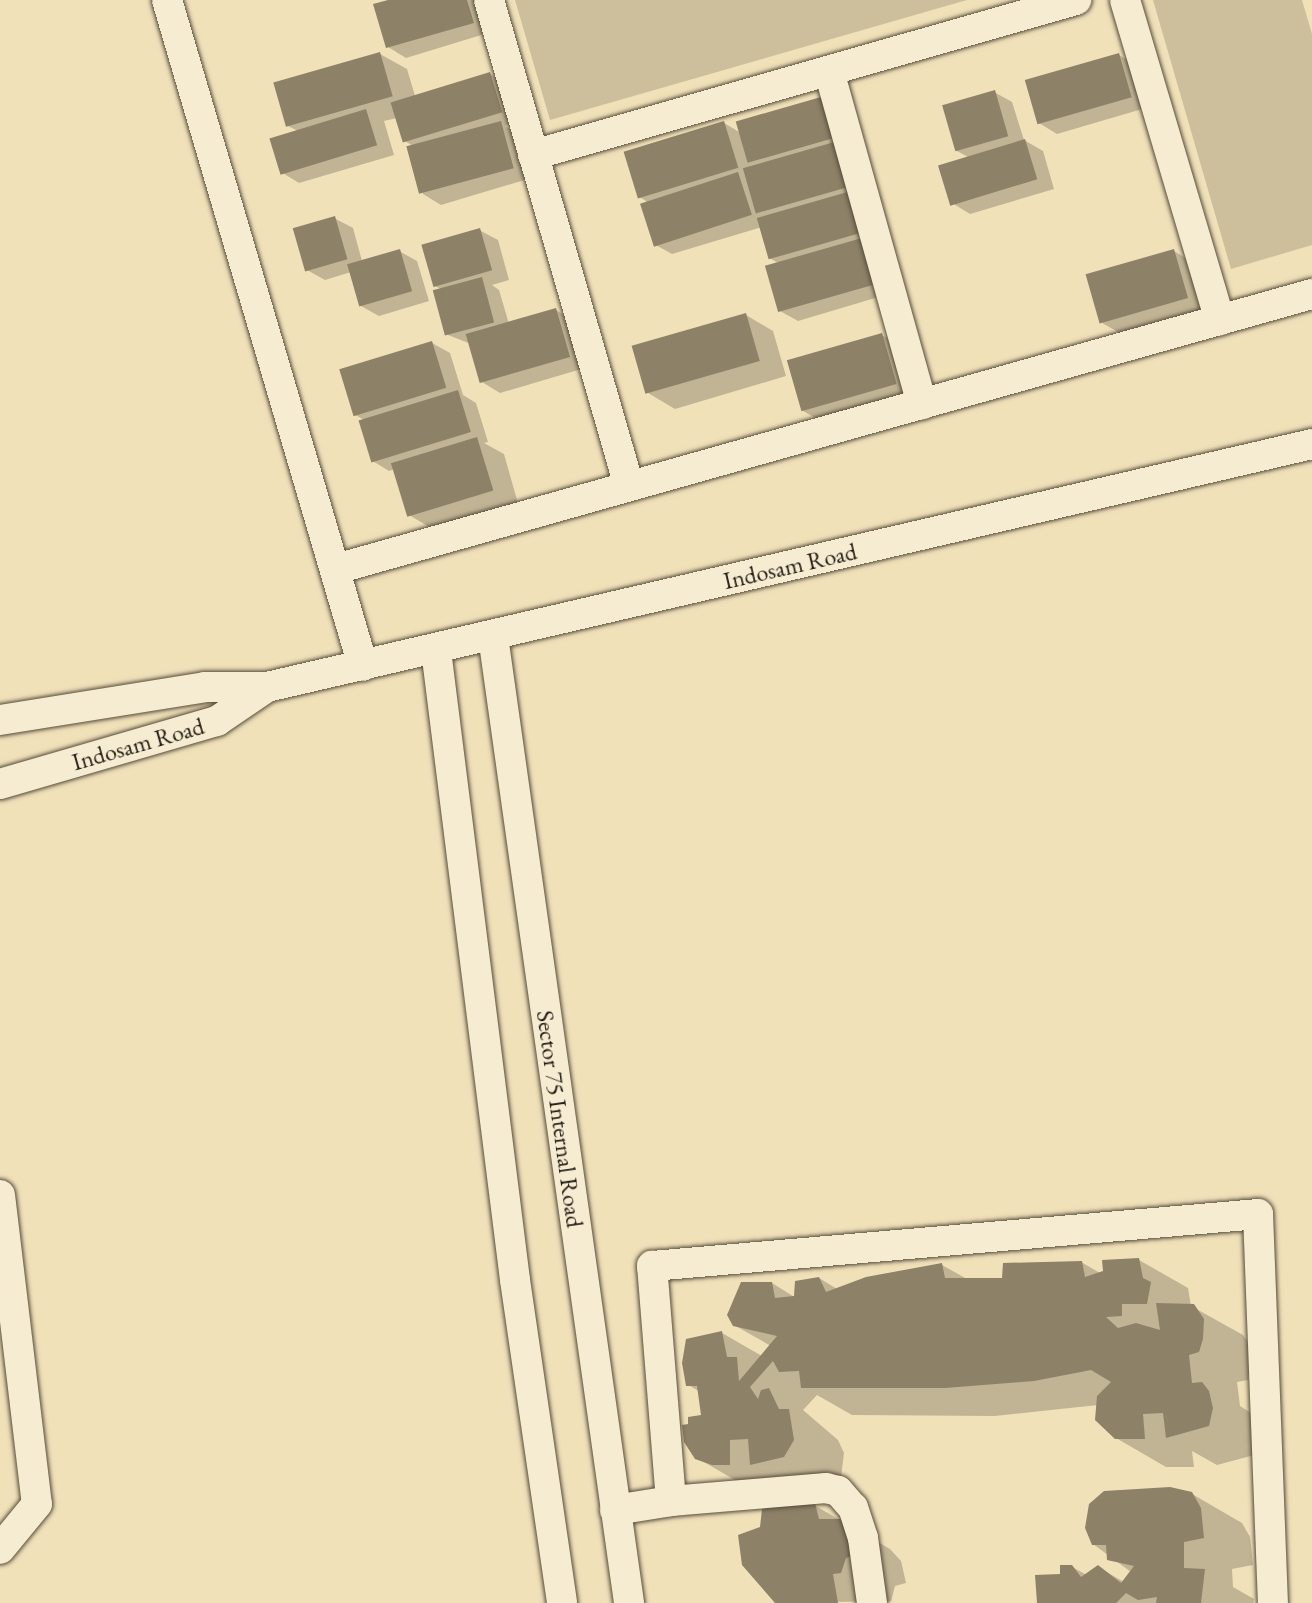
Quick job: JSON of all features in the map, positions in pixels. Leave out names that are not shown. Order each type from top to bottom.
[{"type":"street","points":[[167,0],[336,569],[362,666]]},
{"type":"street","points":[[489,0],[629,486]]},
{"type":"street","points":[[533,155],[1076,0]]},
{"type":"street","points":[[1125,0],[1220,320]]},
{"type":"street","points":[[829,71],[922,404]]},
{"type":"street","points":[[336,569],[1312,294]]},
{"type":"street","name":"Indosam Road","points":[[0,720],[205,687],[267,687],[436,650],[1312,444]]},
{"type":"street","name":"Sector 75 Internal Road","points":[[493,636],[629,1603]]},
{"type":"street","points":[[436,650],[515,1280],[562,1603]]},
{"type":"street","name":"Indosam Road","points":[[0,784],[217,722],[267,687]]},
{"type":"street","points":[[0,1195],[37,1504],[0,1549]]},
{"type":"street","points":[[671,1501],[652,1266],[1258,1214],[1273,1603]]},
{"type":"street","points":[[615,1510],[671,1501],[826,1488],[838,1491],[853,1508],[863,1538],[872,1603]]},
{"type":"shaded area","points":[[515,0],[967,0],[550,120]]},
{"type":"shaded area","points":[[1153,0],[1302,0],[1312,34],[1312,245],[1231,269]]},
{"type":"building","points":[[388,0],[467,0],[474,23],[386,48],[373,4]]},
{"type":"building","points":[[380,52],[393,96],[286,127],[273,83]]},
{"type":"building","points":[[1119,53],[1132,97],[1037,124],[1025,80]]},
{"type":"building","points":[[490,72],[502,112],[403,143],[391,102]]},
{"type":"building","points":[[995,90],[1008,136],[955,151],[942,105]]},
{"type":"building","points":[[828,95],[840,136],[748,163],[736,121]]},
{"type":"building","points":[[366,109],[377,145],[281,175],[269,139]]},
{"type":"building","points":[[501,121],[514,168],[419,194],[406,146]]},
{"type":"building","points":[[724,121],[738,168],[638,199],[624,152]]},
{"type":"building","points":[[1025,139],[1037,179],[950,206],[938,166]]},
{"type":"building","points":[[838,141],[851,186],[756,213],[743,168]]},
{"type":"building","points":[[738,172],[752,215],[654,247],[640,204]]},
{"type":"building","points":[[851,191],[863,232],[769,259],[757,218]]},
{"type":"building","points":[[335,216],[347,259],[305,271],[293,228]]},
{"type":"building","points":[[480,228],[492,270],[433,287],[421,245]]},
{"type":"building","points":[[862,238],[875,284],[778,312],[765,266]]},
{"type":"building","points":[[400,249],[412,291],[359,306],[347,264]]},
{"type":"building","points":[[1174,249],[1188,298],[1100,323],[1086,274]]},
{"type":"building","points":[[482,277],[494,322],[445,336],[433,290]]},
{"type":"building","points":[[556,308],[570,357],[480,383],[466,334]]},
{"type":"building","points":[[746,313],[760,361],[645,394],[632,346]]},
{"type":"building","points":[[882,333],[897,384],[801,411],[787,360]]},
{"type":"building","points":[[432,341],[446,388],[354,416],[339,369]]},
{"type":"building","points":[[458,390],[471,432],[371,462],[359,420]]},
{"type":"building","points":[[477,437],[493,491],[407,517],[391,463]]},
{"type":"building","points":[[1139,1258],[1143,1278],[1151,1282],[1147,1304],[1122,1304],[1122,1316],[1106,1317],[1118,1328],[1136,1323],[1160,1330],[1156,1303],[1194,1304],[1204,1319],[1199,1352],[1189,1355],[1192,1383],[1202,1382],[1209,1391],[1213,1408],[1209,1426],[1166,1438],[1163,1413],[1143,1414],[1145,1439],[1115,1439],[1095,1420],[1097,1396],[1111,1382],[1091,1370],[1034,1381],[945,1388],[801,1388],[799,1371],[779,1372],[773,1361],[750,1387],[758,1399],[761,1390],[769,1388],[779,1409],[789,1409],[794,1440],[784,1457],[750,1465],[748,1439],[730,1440],[730,1465],[712,1465],[695,1459],[684,1442],[682,1425],[688,1424],[688,1417],[701,1415],[697,1386],[686,1386],[682,1363],[686,1339],[722,1331],[727,1357],[737,1357],[739,1381],[777,1336],[733,1326],[727,1315],[741,1282],[772,1282],[775,1298],[794,1296],[795,1281],[819,1277],[826,1292],[866,1277],[942,1263],[945,1278],[1002,1278],[1003,1263],[1082,1261],[1085,1277],[1103,1271],[1102,1260]]},
{"type":"building","points":[[1170,1487],[1192,1492],[1201,1508],[1204,1538],[1184,1542],[1184,1568],[1205,1569],[1201,1603],[1156,1603],[1157,1597],[1138,1600],[1126,1593],[1116,1603],[1037,1603],[1035,1575],[1060,1574],[1060,1565],[1072,1565],[1081,1577],[1098,1565],[1121,1583],[1134,1566],[1107,1560],[1106,1545],[1092,1545],[1085,1528],[1089,1504],[1104,1491]]},
{"type":"building","points":[[789,1502],[815,1503],[819,1519],[841,1519],[852,1531],[857,1555],[846,1558],[841,1573],[833,1574],[838,1603],[775,1603],[742,1565],[738,1535],[760,1527],[762,1509]]}]
